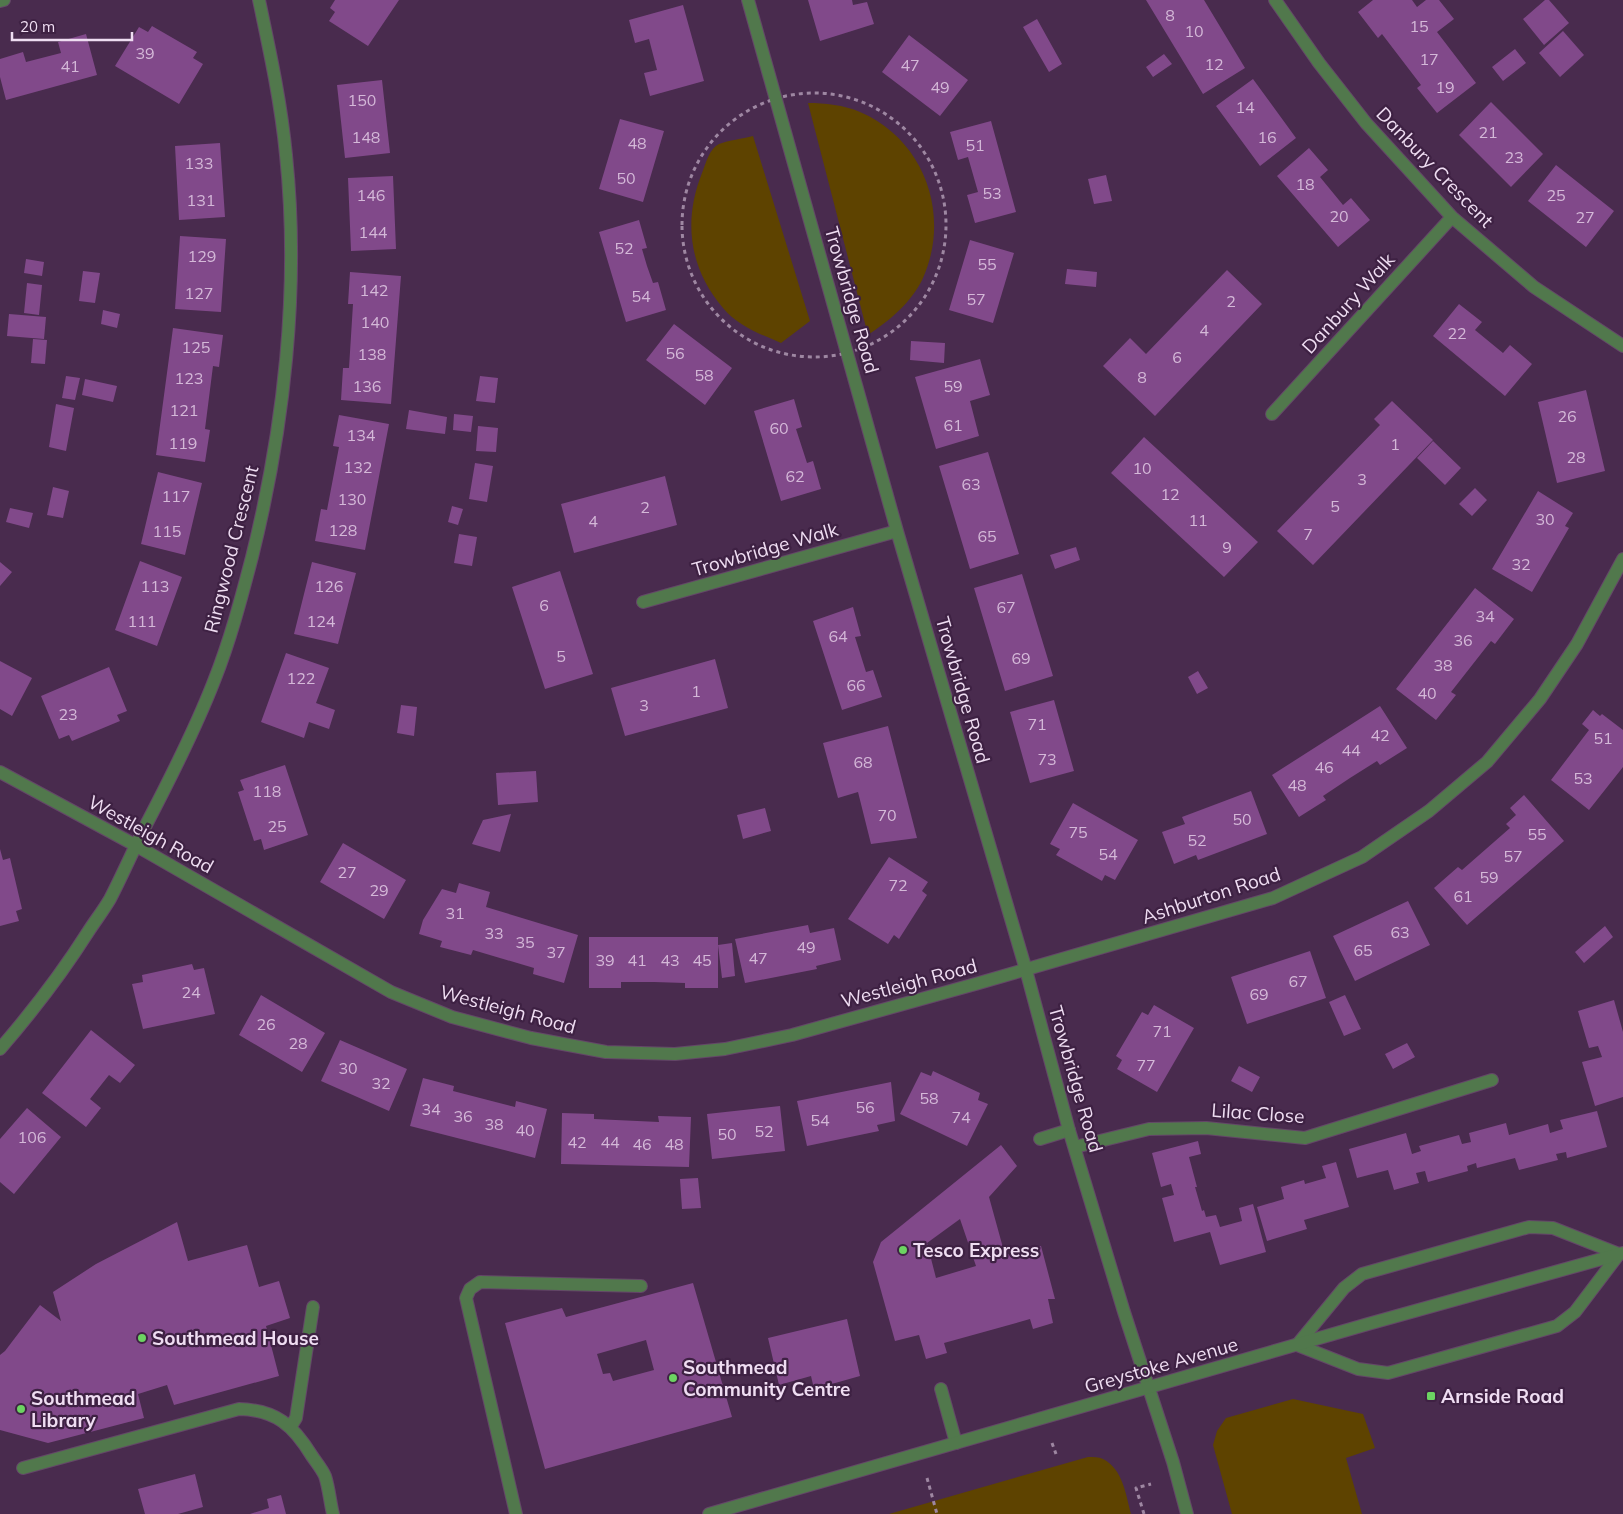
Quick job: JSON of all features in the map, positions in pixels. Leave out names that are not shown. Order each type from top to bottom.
[{"type":"street","points":[[0,1],[4,0]]},
{"type":"street","name":"Ringwood Crescent","points":[[0,1049],[25,1020],[75,953],[109,900],[184,752],[214,680],[236,617],[262,516],[281,411],[288,328],[291,252],[287,167],[278,89],[259,0]]},
{"type":"street","name":"Trowbridge Road","points":[[748,0],[897,531],[1026,970],[1069,1130],[1148,1388]]},
{"type":"street","name":"Danbury Crescent","points":[[1275,0],[1319,63],[1366,123],[1452,217],[1534,286],[1623,346]]},
{"type":"street","name":"Danbury Walk","points":[[1272,414],[1452,217]]},
{"type":"street","name":"Trowbridge Walk","points":[[643,602],[897,531]]},
{"type":"street","name":"Ashburton Road","points":[[1026,970],[1273,898],[1362,857],[1430,811],[1487,762],[1540,699],[1577,644],[1623,559]]},
{"type":"street","name":"Westleigh Road","points":[[0,772],[135,846],[391,992],[452,1017],[531,1038],[606,1052],[674,1054],[725,1050],[792,1035],[1026,970]]},
{"type":"street","name":"Lilac Close","points":[[1075,1147],[1149,1130],[1206,1128],[1305,1138],[1492,1080]]},
{"type":"street","points":[[1040,1139],[1069,1130]]},
{"type":"street","points":[[1529,1227],[1553,1228],[1621,1253],[1575,1312],[1557,1326],[1388,1373],[1358,1369],[1297,1345],[1344,1288],[1362,1274],[1529,1227]]},
{"type":"street","name":"Greystoke Avenue","points":[[709,1514],[1621,1253]]},
{"type":"street","points":[[516,1514],[466,1298],[470,1289],[480,1282],[641,1286]]},
{"type":"street","points":[[291,1426],[296,1418],[313,1307]]},
{"type":"street","points":[[1148,1388],[1173,1462],[1187,1514]]},
{"type":"street","points":[[942,1389],[956,1443]]},
{"type":"street","points":[[23,1468],[239,1409],[256,1409],[275,1416],[291,1426],[324,1476],[333,1514]]},
{"type":"path","points":[[920,1454],[937,1514]]},
{"type":"path","points":[[1136,1488],[1144,1514]]},
{"type":"shaded area","points":[[808,103],[848,108],[860,112],[883,125],[901,141],[916,160],[926,182],[933,205],[934,229],[931,254],[923,278],[906,303],[884,324],[868,335]]},
{"type":"shaded area","points":[[753,136],[810,321],[781,343],[742,325],[723,308],[703,277],[696,260],[693,244],[692,209],[696,191],[710,153],[719,144]]},
{"type":"shaded area","points":[[1293,1399],[1363,1414],[1375,1448],[1346,1458],[1362,1514],[1232,1514],[1213,1445],[1217,1431],[1226,1418]]},
{"type":"shaded area","points":[[1088,1457],[1103,1459],[1115,1469],[1123,1483],[1131,1514],[889,1514]]},
{"type":"building","points":[[335,0],[399,0],[368,46],[329,21],[335,12],[330,8]]},
{"type":"building","points":[[808,0],[852,0],[853,5],[867,2],[874,24],[820,41]]},
{"type":"building","points":[[1146,0],[1204,0],[1245,68],[1203,94]]},
{"type":"building","points":[[1373,0],[1412,0],[1417,7],[1426,0],[1439,0],[1454,19],[1437,32],[1476,83],[1437,113],[1417,88],[1421,85],[1382,34],[1378,38],[1358,12]]},
{"type":"building","points":[[1545,0],[1549,0],[1569,23],[1544,45],[1523,19]]},
{"type":"building","points":[[683,5],[704,81],[650,96],[644,73],[657,70],[649,39],[635,43],[629,20]]},
{"type":"building","points":[[1037,19],[1062,64],[1049,72],[1023,27]]},
{"type":"building","points":[[152,26],[197,52],[193,58],[203,64],[179,104],[115,66],[139,27],[148,32]]},
{"type":"building","points":[[1563,31],[1584,55],[1560,77],[1539,53]]},
{"type":"building","points":[[86,34],[97,75],[6,100],[0,77],[0,59],[23,52],[26,62],[61,53],[58,42]]},
{"type":"building","points":[[909,35],[968,80],[940,116],[882,72]]},
{"type":"building","points":[[1515,49],[1526,63],[1503,81],[1492,67]]},
{"type":"building","points":[[1164,54],[1172,64],[1153,77],[1146,67]]},
{"type":"building","points":[[1253,79],[1296,138],[1260,166],[1216,106]]},
{"type":"building","points":[[382,80],[390,153],[345,158],[337,85]]},
{"type":"building","points":[[1491,102],[1543,154],[1511,187],[1459,135]]},
{"type":"building","points":[[620,119],[664,131],[643,202],[599,189]]},
{"type":"building","points":[[991,121],[1016,212],[975,223],[967,195],[978,192],[968,157],[958,160],[950,132]]},
{"type":"building","points":[[220,143],[225,217],[179,220],[175,146]]},
{"type":"building","points":[[1309,148],[1328,170],[1320,177],[1343,205],[1351,198],[1370,220],[1338,247],[1277,176]]},
{"type":"building","points":[[1556,165],[1614,211],[1586,247],[1528,201]]},
{"type":"building","points":[[1106,175],[1112,201],[1094,204],[1088,179]]},
{"type":"building","points":[[393,176],[396,249],[351,251],[348,178]]},
{"type":"building","points":[[639,220],[647,248],[642,249],[647,266],[653,283],[658,282],[666,310],[626,322],[599,232]]},
{"type":"building","points":[[180,236],[226,239],[221,312],[175,309]]},
{"type":"building","points":[[970,240],[1014,253],[993,323],[949,310]]},
{"type":"building","points":[[26,259],[44,262],[42,276],[24,273]]},
{"type":"building","points":[[1067,269],[1097,272],[1096,287],[1065,284]]},
{"type":"building","points":[[1227,270],[1262,304],[1155,416],[1103,366],[1130,338],[1146,354]]},
{"type":"building","points":[[83,271],[100,273],[95,303],[79,301]]},
{"type":"building","points":[[350,272],[401,276],[391,404],[341,400],[343,368],[349,368],[353,304],[348,304]]},
{"type":"building","points":[[27,283],[42,285],[39,315],[24,313]]},
{"type":"building","points":[[1459,304],[1482,322],[1475,330],[1503,353],[1510,345],[1532,364],[1505,396],[1433,336]]},
{"type":"building","points":[[103,310],[120,314],[117,328],[101,324]]},
{"type":"building","points":[[9,314],[46,317],[44,339],[7,336]]},
{"type":"building","points":[[674,324],[732,368],[705,405],[646,360]]},
{"type":"building","points":[[173,328],[223,335],[219,367],[213,366],[205,429],[210,430],[205,462],[156,455]]},
{"type":"building","points":[[33,339],[47,340],[45,364],[31,363]]},
{"type":"building","points":[[911,341],[945,343],[944,363],[910,360]]},
{"type":"building","points":[[980,359],[990,395],[970,401],[979,436],[936,449],[915,377]]},
{"type":"building","points":[[66,376],[80,378],[75,400],[62,398]]},
{"type":"building","points":[[480,376],[498,378],[495,403],[476,401]]},
{"type":"building","points":[[85,379],[117,386],[113,402],[82,395]]},
{"type":"building","points":[[1586,390],[1605,471],[1557,483],[1538,402]]},
{"type":"building","points":[[794,399],[802,427],[796,429],[807,463],[813,461],[821,489],[781,501],[754,411]]},
{"type":"building","points":[[1392,401],[1433,440],[1313,565],[1277,531],[1380,425],[1374,419]]},
{"type":"building","points":[[56,404],[74,408],[66,451],[49,447]]},
{"type":"building","points":[[409,410],[447,417],[445,434],[406,429]]},
{"type":"building","points":[[454,414],[473,416],[471,432],[453,430]]},
{"type":"building","points":[[339,415],[389,424],[365,550],[315,541],[321,509],[327,510],[339,447],[333,446]]},
{"type":"building","points":[[478,426],[498,428],[496,452],[476,451]]},
{"type":"building","points":[[1144,437],[1258,542],[1224,577],[1111,473]]},
{"type":"building","points":[[1433,441],[1461,468],[1445,485],[1417,458]]},
{"type":"building","points":[[988,452],[1019,554],[970,569],[939,466]]},
{"type":"building","points":[[475,463],[493,466],[487,502],[469,499]]},
{"type":"building","points":[[158,472],[202,483],[185,555],[141,544]]},
{"type":"building","points":[[665,476],[677,525],[574,553],[561,504]]},
{"type":"building","points":[[53,487],[69,491],[63,518],[47,515]]},
{"type":"building","points":[[1475,488],[1487,500],[1472,516],[1459,504]]},
{"type":"building","points":[[1538,491],[1573,513],[1565,526],[1569,528],[1532,592],[1492,569]]},
{"type":"building","points":[[452,506],[463,509],[458,525],[448,522]]},
{"type":"building","points":[[10,508],[33,513],[29,528],[6,522]]},
{"type":"building","points":[[459,534],[477,537],[472,566],[454,563]]},
{"type":"building","points":[[1076,547],[1080,560],[1055,569],[1050,555]]},
{"type":"building","points":[[140,561],[182,577],[157,646],[115,630]]},
{"type":"building","points":[[0,562],[12,572],[0,586]]},
{"type":"building","points":[[312,562],[356,573],[338,644],[294,634]]},
{"type":"building","points":[[560,571],[593,674],[545,689],[512,587]]},
{"type":"building","points":[[1022,574],[1053,676],[1005,691],[974,588]]},
{"type":"building","points":[[1475,588],[1514,619],[1495,644],[1491,641],[1451,692],[1456,695],[1436,720],[1396,689]]},
{"type":"building","points":[[853,607],[861,636],[855,637],[866,672],[873,670],[882,697],[842,710],[813,621]]},
{"type":"building","points":[[286,653],[329,668],[316,703],[335,710],[329,729],[309,722],[304,738],[261,722]]},
{"type":"building","points":[[715,659],[728,708],[625,736],[611,688]]},
{"type":"building","points":[[0,661],[32,678],[12,716],[0,709]]},
{"type":"building","points":[[109,667],[127,711],[117,715],[120,721],[72,741],[69,735],[59,739],[41,696]]},
{"type":"building","points":[[1198,671],[1208,688],[1197,694],[1188,677]]},
{"type":"building","points":[[1054,700],[1074,771],[1030,783],[1010,712]]},
{"type":"building","points":[[401,705],[417,707],[414,736],[397,733]]},
{"type":"building","points":[[1380,706],[1407,748],[1380,765],[1377,761],[1350,778],[1323,796],[1326,800],[1299,817],[1272,775]]},
{"type":"building","points":[[1593,710],[1600,716],[1602,714],[1623,730],[1623,767],[1589,810],[1551,780],[1589,730],[1582,724]]},
{"type":"building","points":[[888,726],[917,838],[871,844],[858,792],[838,798],[823,743]]},
{"type":"building","points":[[285,765],[308,835],[264,850],[261,839],[254,841],[238,792],[244,790],[240,780]]},
{"type":"building","points":[[536,771],[538,802],[498,805],[496,773]]},
{"type":"building","points":[[1251,791],[1267,834],[1198,860],[1196,855],[1174,864],[1162,832],[1185,824],[1182,817]]},
{"type":"building","points":[[1524,795],[1564,841],[1467,925],[1434,888],[1458,867],[1462,870],[1510,828],[1506,824],[1516,815],[1510,808]]},
{"type":"building","points":[[1073,803],[1138,840],[1115,880],[1105,875],[1102,881],[1056,855],[1060,849],[1050,844]]},
{"type":"building","points":[[765,808],[771,831],[743,839],[737,815]]},
{"type":"building","points":[[511,814],[500,852],[472,844],[483,820]]},
{"type":"building","points":[[343,843],[406,880],[384,919],[320,882]]},
{"type":"building","points":[[0,849],[3,860],[10,858],[22,909],[16,911],[19,921],[0,926]]},
{"type":"building","points":[[889,857],[928,882],[922,891],[927,895],[899,939],[894,935],[888,944],[848,919]]},
{"type":"building","points":[[459,883],[490,892],[486,907],[578,935],[564,983],[533,974],[534,968],[473,950],[471,955],[440,947],[442,941],[419,934],[423,920],[442,889],[456,893]]},
{"type":"building","points":[[1408,901],[1430,945],[1355,981],[1333,936]]},
{"type":"building","points":[[808,925],[810,933],[834,928],[841,960],[816,966],[817,969],[745,983],[735,939]]},
{"type":"building","points":[[1605,926],[1613,937],[1584,963],[1575,952]]},
{"type":"building","points":[[589,937],[718,937],[718,988],[685,988],[685,983],[621,982],[621,988],[589,988]]},
{"type":"building","points":[[732,943],[735,976],[722,978],[718,945]]},
{"type":"building","points":[[1310,951],[1326,998],[1247,1024],[1231,977]]},
{"type":"building","points":[[192,964],[194,970],[204,968],[215,1014],[143,1029],[132,984],[143,982],[142,975]]},
{"type":"building","points":[[261,995],[325,1033],[302,1072],[239,1035]]},
{"type":"building","points":[[1345,995],[1361,1029],[1344,1036],[1329,1002]]},
{"type":"building","points":[[1614,1000],[1623,1032],[1623,1097],[1595,1106],[1582,1062],[1602,1057],[1598,1046],[1589,1048],[1578,1011]]},
{"type":"building","points":[[1154,1005],[1194,1028],[1157,1092],[1117,1069],[1122,1060],[1116,1056],[1142,1012],[1148,1015]]},
{"type":"building","points":[[91,1030],[135,1065],[120,1083],[109,1075],[90,1099],[101,1108],[86,1127],[42,1093]]},
{"type":"building","points":[[340,1040],[407,1069],[389,1111],[321,1081]]},
{"type":"building","points":[[1407,1043],[1415,1057],[1393,1069],[1385,1054]]},
{"type":"building","points":[[1239,1066],[1260,1077],[1252,1092],[1231,1081]]},
{"type":"building","points":[[933,1071],[980,1093],[978,1100],[988,1104],[967,1146],[900,1114],[921,1072],[931,1076]]},
{"type":"building","points":[[423,1078],[454,1086],[453,1091],[515,1107],[516,1101],[547,1109],[535,1158],[410,1126]]},
{"type":"building","points":[[891,1082],[895,1121],[877,1125],[879,1131],[807,1146],[797,1101]]},
{"type":"building","points":[[780,1106],[785,1151],[712,1159],[707,1114]]},
{"type":"building","points":[[27,1108],[61,1137],[14,1194],[0,1182],[0,1139]]},
{"type":"building","points":[[1597,1111],[1607,1147],[1567,1158],[1566,1152],[1556,1154],[1558,1160],[1519,1170],[1515,1158],[1477,1168],[1476,1163],[1467,1166],[1468,1171],[1428,1182],[1425,1171],[1416,1173],[1419,1183],[1394,1190],[1388,1170],[1357,1178],[1349,1149],[1406,1133],[1412,1154],[1421,1151],[1419,1146],[1459,1135],[1462,1144],[1471,1142],[1469,1133],[1506,1123],[1509,1135],[1548,1124],[1550,1133],[1563,1129],[1560,1120]]},
{"type":"building","points":[[562,1113],[594,1114],[594,1119],[659,1122],[658,1116],[691,1117],[689,1167],[561,1164]]},
{"type":"building","points":[[1198,1141],[1201,1154],[1189,1157],[1202,1211],[1204,1210],[1206,1217],[1216,1215],[1220,1227],[1242,1221],[1239,1208],[1253,1204],[1266,1252],[1220,1265],[1210,1232],[1174,1242],[1162,1198],[1174,1195],[1171,1184],[1161,1187],[1152,1153]]},
{"type":"building","name":"Tesco Express","points":[[1001,1145],[1017,1166],[989,1197],[1005,1255],[1041,1246],[1055,1299],[1048,1299],[1053,1323],[1033,1329],[1030,1319],[944,1343],[947,1353],[926,1359],[919,1335],[895,1341],[873,1262],[881,1242]],"holes":[[[960,1219],[976,1266],[936,1278],[927,1243]]]},
{"type":"building","points":[[1336,1162],[1349,1207],[1304,1220],[1307,1229],[1267,1241],[1257,1207],[1284,1199],[1281,1187],[1304,1180],[1305,1184],[1326,1178],[1322,1166]]},
{"type":"building","points":[[698,1178],[701,1208],[682,1209],[680,1179]]},
{"type":"building","name":"Southmead House","points":[[177,1222],[188,1261],[247,1245],[259,1287],[279,1281],[290,1318],[266,1326],[279,1376],[174,1405],[167,1385],[138,1394],[144,1418],[48,1443],[0,1430],[0,1355],[40,1305],[61,1321],[53,1292],[96,1264]]},
{"type":"building","name":"Southmead Community Centre","points":[[693,1283],[732,1417],[545,1469],[505,1323],[562,1308],[566,1317]],"holes":[[[646,1340],[654,1370],[613,1381],[610,1373],[603,1374],[597,1354]]]},
{"type":"building","points":[[847,1319],[860,1376],[814,1389],[811,1376],[779,1385],[768,1338]]},
{"type":"building","points":[[195,1474],[203,1507],[178,1514],[145,1514],[138,1489]]},
{"type":"building","points":[[281,1495],[286,1514],[250,1514],[269,1508],[267,1499]]},
{"type":"place","name":"Tesco Express","points":[[903,1250]]},
{"type":"place","name":"Southmead House","points":[[142,1338]]},
{"type":"place","name":"Southmead Community Centre","points":[[673,1378]]},
{"type":"place","name":"Arnside Road","points":[[1431,1396]]},
{"type":"place","name":"Southmead Library","points":[[21,1409]]}]
